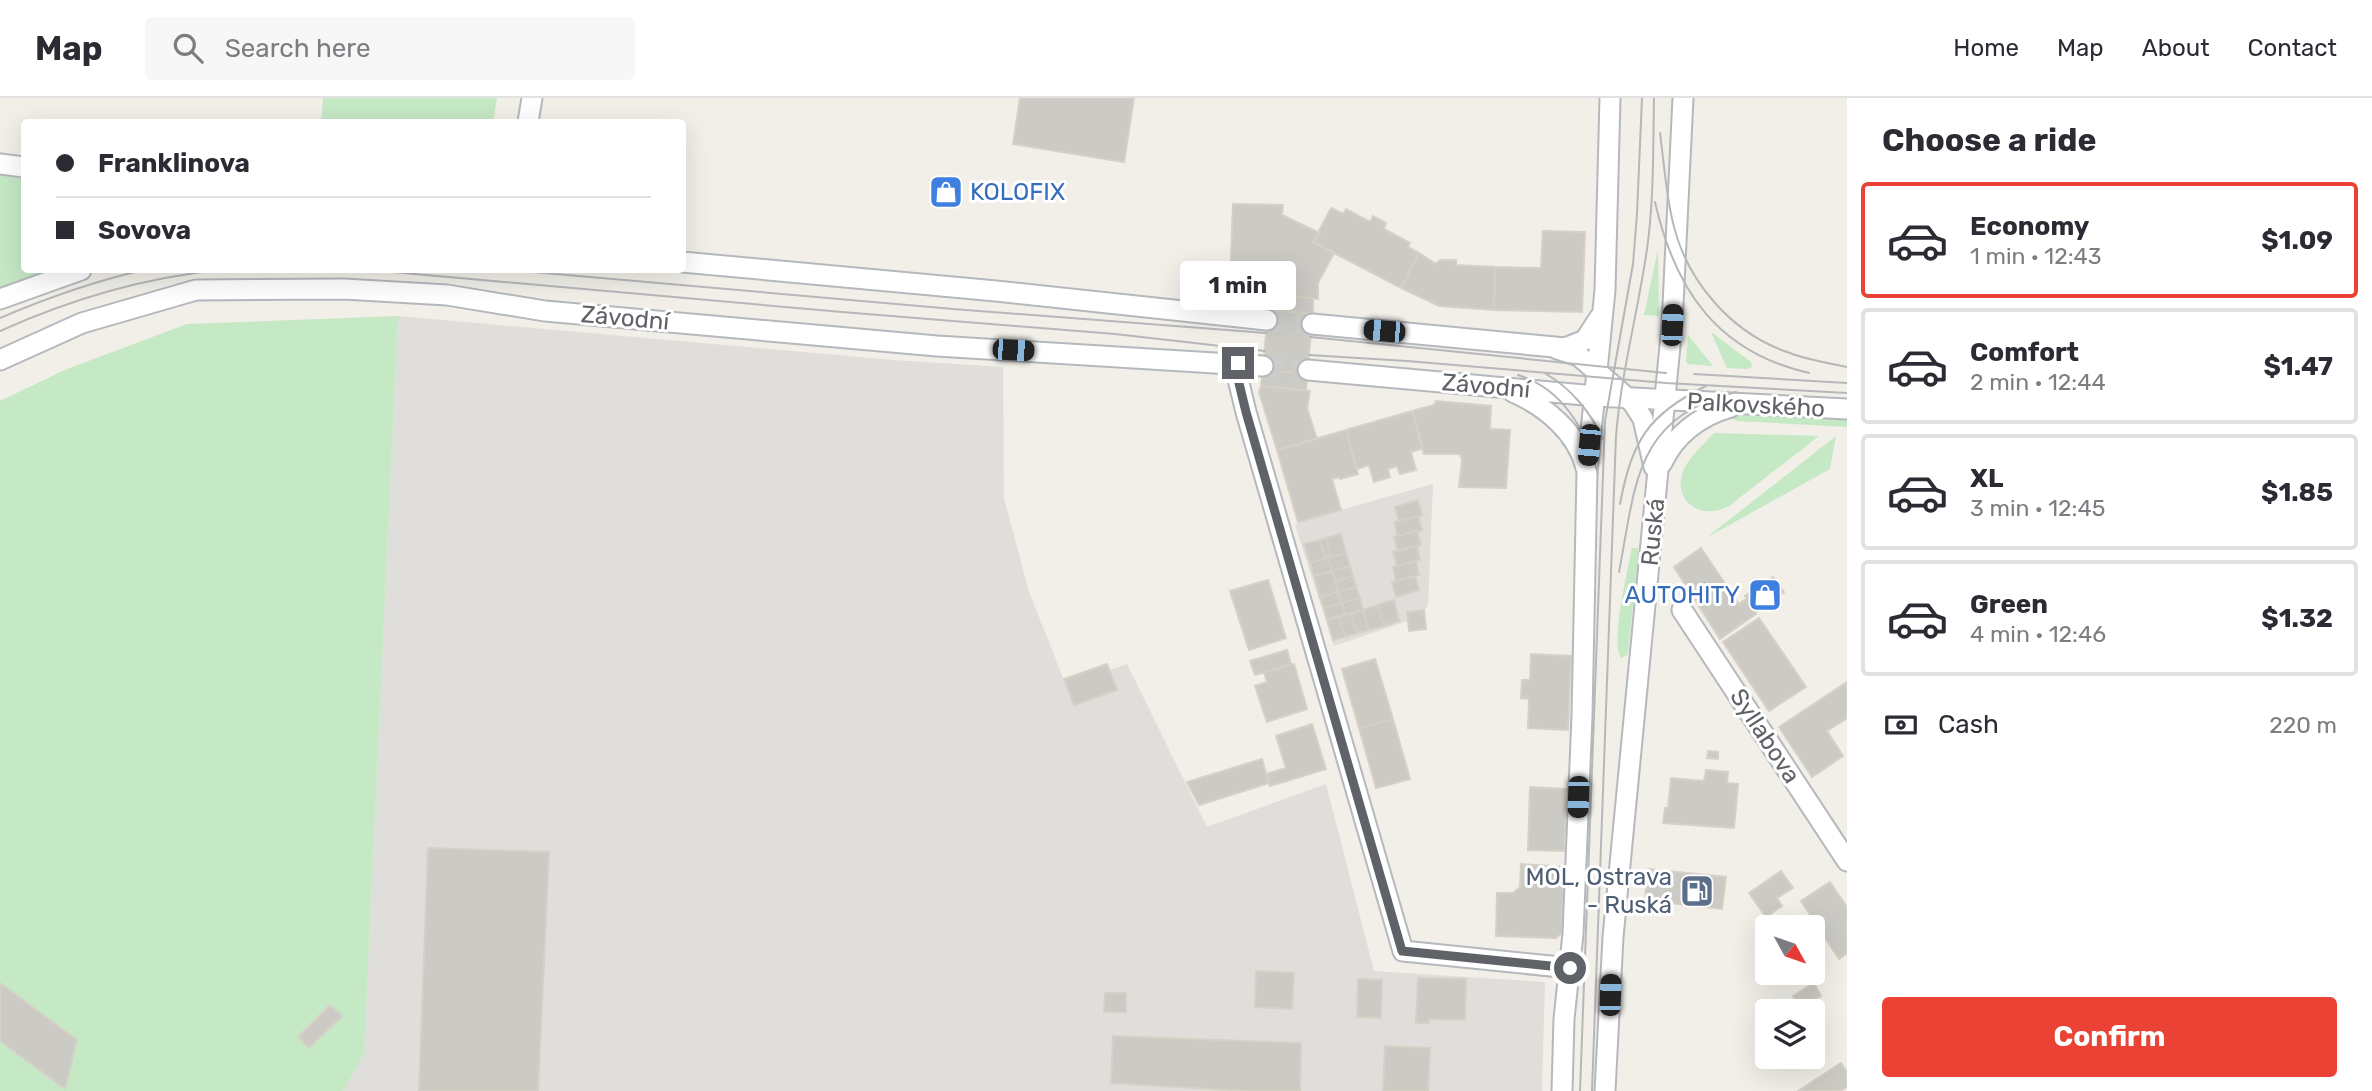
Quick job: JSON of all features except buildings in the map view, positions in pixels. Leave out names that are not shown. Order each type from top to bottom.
[{"type":"street","points":[[528,119],[531,98]]},
{"type":"street","points":[[1562,1091],[1582,716],[1587,472],[1603,309],[1610,98]]},
{"type":"street","name":"Ruská","points":[[1605,1091],[1614,916],[1672,325],[1683,98]]},
{"type":"street","points":[[0,164],[21,167]]},
{"type":"street","points":[[686,262],[1267,320]]},
{"type":"street","points":[[0,299],[73,273]]},
{"type":"street","name":"Závodní","points":[[0,359],[82,323],[196,290],[344,289],[446,295],[545,311],[914,344],[1263,366]]},
{"type":"street","name":"Závodní","points":[[1312,324],[1565,348],[1585,340],[1603,309]]},
{"type":"street","points":[[1553,348],[1579,356],[1640,411],[1658,485]]},
{"type":"street","points":[[1238,363],[1237,375],[1246,412],[1402,951],[1570,968]]},
{"type":"street","name":"Závodní","points":[[1308,370],[1665,400]]},
{"type":"street","points":[[1491,386],[1526,397],[1550,415],[1573,439],[1587,472]]},
{"type":"street","name":"Palkovského","points":[[1665,400],[1847,409]]},
{"type":"street","points":[[1658,485],[1661,466],[1666,456],[1690,426],[1716,412],[1743,404]]},
{"type":"street","name":"Syllabova","points":[[1682,611],[1847,861]]},
{"type":"shaded area","points":[[398,316],[893,360],[1003,367],[1004,498],[1029,592],[1066,685],[1127,664],[1207,827],[1326,784],[1374,971],[1545,982],[1542,1091],[343,1091],[364,1054]]},
{"type":"shaded area","points":[[1433,484],[1428,605],[1424,610],[1407,612],[1408,621],[1334,646],[1295,525]]},
{"type":"green space","points":[[323,98],[497,98],[494,119],[321,119]]},
{"type":"green space","points":[[0,170],[21,174],[21,273],[46,273],[0,289]]},
{"type":"green space","points":[[1658,249],[1659,316],[1644,315]]},
{"type":"green space","points":[[398,316],[364,1054],[343,1091],[0,1091],[0,401],[67,369],[187,324]]},
{"type":"green space","points":[[1711,332],[1751,362],[1752,367],[1727,368]]},
{"type":"green space","points":[[1688,335],[1713,366],[1688,364]]},
{"type":"green space","points":[[1726,412],[1847,417],[1847,427],[1737,421],[1730,418]]},
{"type":"green space","points":[[1714,433],[1819,436],[1729,506],[1708,511],[1690,505],[1684,498],[1681,479],[1688,462]]},
{"type":"green space","points":[[1836,436],[1830,469],[1706,538]]},
{"type":"green space","points":[[1632,548],[1638,548],[1638,558],[1628,652],[1621,658],[1618,650],[1619,623]]},
{"type":"tunnel","points":[[1267,320],[1312,324]]},
{"type":"tunnel","points":[[1263,366],[1308,370]]},
{"type":"tram line","points":[[1580,1091],[1605,421],[1633,264],[1642,98]]},
{"type":"tram line","points":[[1592,1091],[1616,436],[1649,230],[1654,98]]},
{"type":"tram line","points":[[1660,133],[1669,201],[1680,245],[1689,266],[1715,303],[1749,333],[1769,344],[1804,358],[1847,367]]},
{"type":"tram line","points":[[1655,202],[1675,263],[1688,289],[1705,313],[1725,333],[1749,350],[1777,363],[1809,373]]},
{"type":"tram line","points":[[0,318],[71,291],[132,273]]},
{"type":"tram line","points":[[0,331],[53,309],[107,292],[162,278],[197,273]]},
{"type":"tram line","points":[[404,273],[1115,334],[1265,351]]},
{"type":"tram line","points":[[544,273],[1266,333]]},
{"type":"tram line","points":[[1310,337],[1666,373]]},
{"type":"tram line","points":[[1309,355],[1666,383],[1847,393]]},
{"type":"tram line","points":[[1546,374],[1564,386],[1579,402],[1603,439]]},
{"type":"tram line","points":[[1694,374],[1847,383]]},
{"type":"tram line","points":[[1518,375],[1548,390],[1571,414],[1587,442],[1598,474]]},
{"type":"tram line","points":[[1620,504],[1630,463],[1646,432],[1670,407],[1706,386]]},
{"type":"tram line","points":[[1619,572],[1637,483],[1646,459],[1659,437],[1677,419],[1702,404],[1736,392]]},
{"type":"place","name":"KOLOFIX","points":[[946,192]]},
{"type":"place","name":"AUTOHITY","points":[[1765,595]]},
{"type":"place","name":"MOL, Ostrava - Ruská","points":[[1697,891]]},
{"type":"route","points":[[1238,363],[1237,375],[1246,412],[1402,951],[1570,968]]}]
